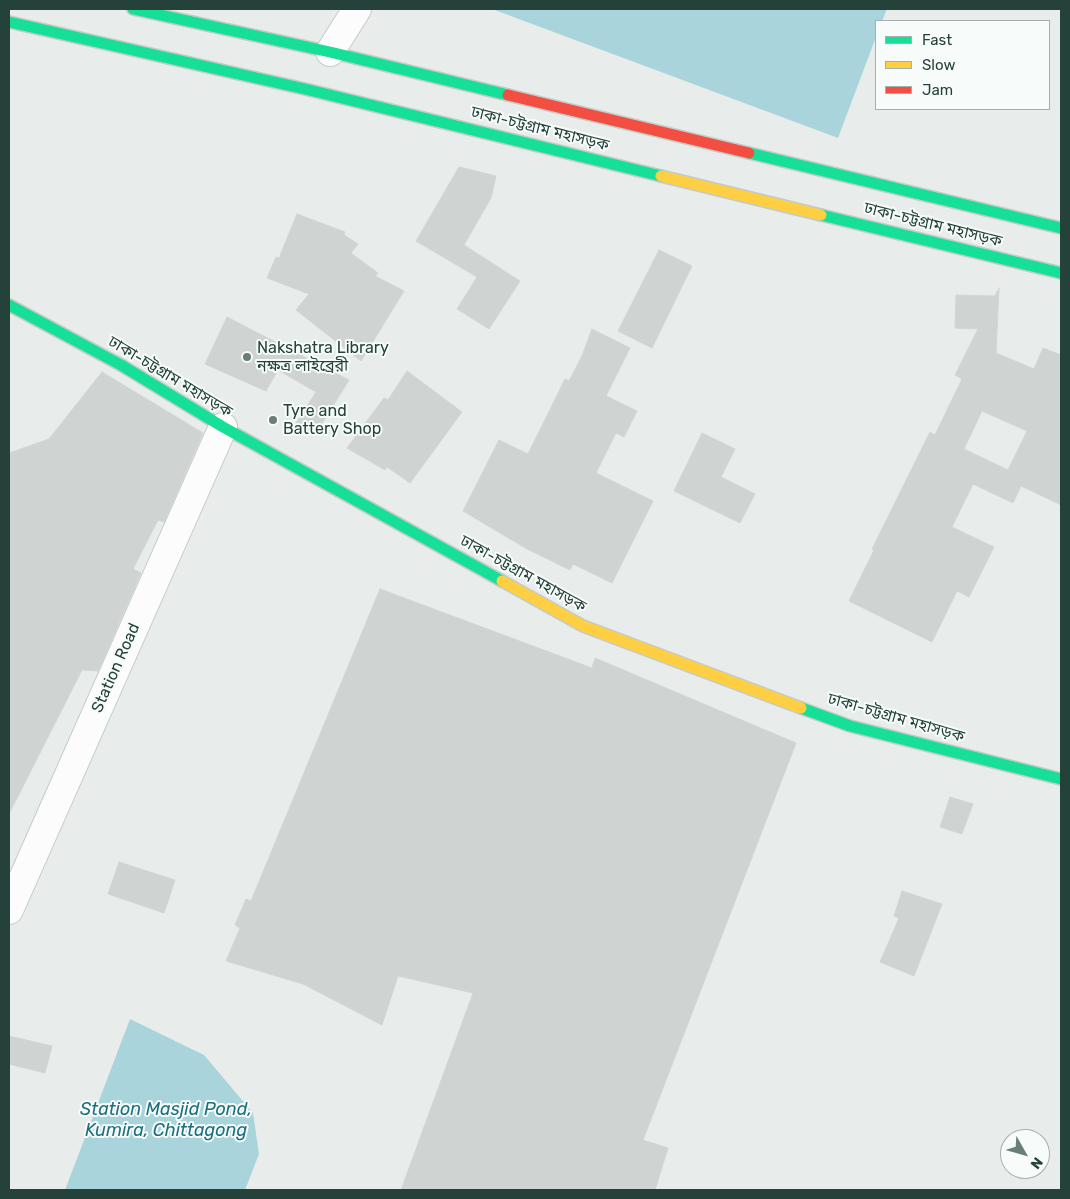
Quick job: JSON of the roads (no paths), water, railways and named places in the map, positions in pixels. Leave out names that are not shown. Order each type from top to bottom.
[{"type":"main road","name":"ঢাকা-চট্টগ্রাম মহাসড়ক","points":[[133,9],[330,52],[1061,228]]},
{"type":"main road","name":"ঢাকা-চট্টগ্রাম মহাসড়ক","points":[[9,22],[315,91],[1061,273]]},
{"type":"main road","name":"ঢাকা-চট্টগ্রাম মহাসড়ক","points":[[9,305],[121,365],[223,427],[583,626],[850,726],[1061,779]]},
{"type":"street","points":[[330,52],[357,9]]},
{"type":"street","name":"Station Road","points":[[9,910],[223,427]]},
{"type":"water","points":[[492,9],[887,9],[882,20],[875,20],[875,40],[838,138]]},
{"type":"water","name":"Station Masjid Pond, Kumira, Chittagong","points":[[130,1019],[204,1055],[253,1113],[259,1154],[245,1190],[65,1190]]},
{"type":"place","name":"Nakshatra Library নক্ষত্র লাইব্রেরী","points":[[247,357]]},
{"type":"place","name":"Tyre and Battery Shop","points":[[273,420]]}]
